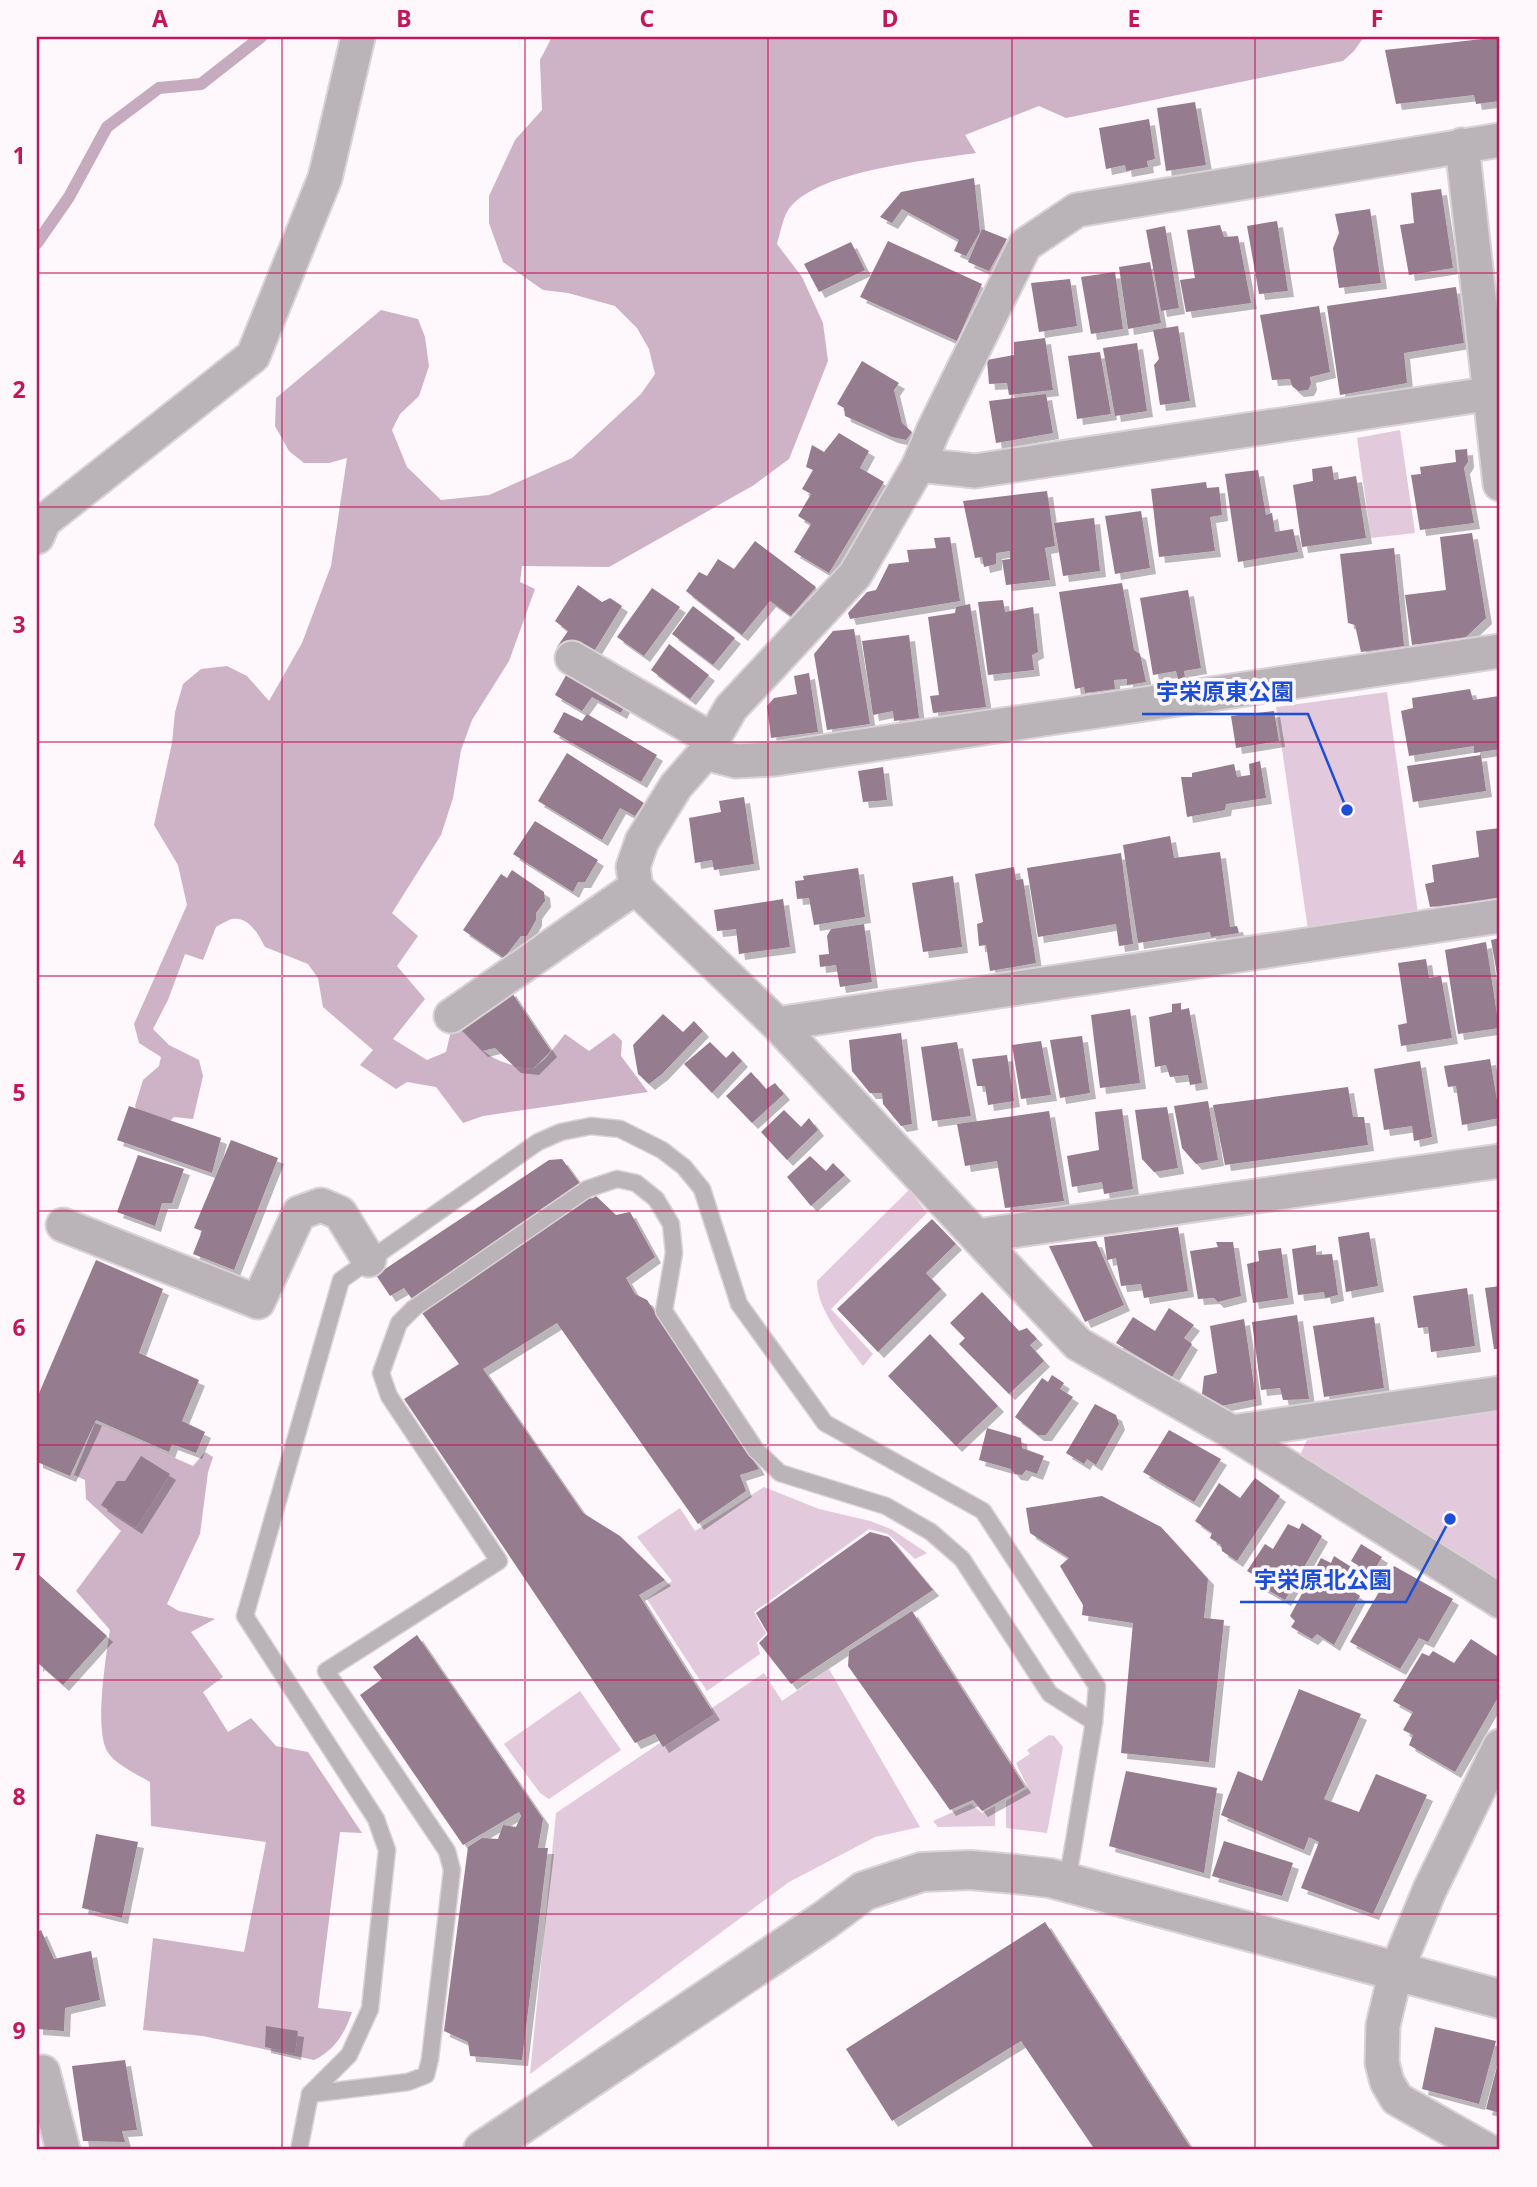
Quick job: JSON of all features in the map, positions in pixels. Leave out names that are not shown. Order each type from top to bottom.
[{"type":"street","points":[[37,537],[44,521],[253,356],[325,178],[358,37]]},
{"type":"street","points":[[1500,140],[1077,210],[1025,245],[919,464],[855,575],[731,708],[709,746],[676,786],[642,841],[633,867],[636,887],[777,1024],[1078,1344],[1233,1432],[1500,1601]]},
{"type":"street","points":[[1462,145],[1495,393],[1500,484]]},
{"type":"street","points":[[919,464],[975,471],[1495,393]]},
{"type":"street","points":[[572,658],[736,761],[775,759],[1500,651]]},
{"type":"street","points":[[451,1016],[636,887]]},
{"type":"street","points":[[777,1024],[1500,916]]},
{"type":"street","points":[[977,1236],[1500,1161]]},
{"type":"street","points":[[63,1225],[258,1302],[299,1213],[321,1205],[340,1213],[369,1260]]},
{"type":"street","points":[[1233,1432],[1500,1394]]},
{"type":"street","points":[[1487,2150],[1397,2099],[1387,2082],[1382,2063],[1383,2025],[1396,1971],[1430,1889],[1500,1746]]},
{"type":"street","points":[[483,2150],[864,1891],[922,1872],[970,1870],[1050,1878],[1500,1999]]},
{"type":"street","points":[[43,2072],[63,2150]]},
{"type":"lane","points":[[299,2150],[310,2094],[349,2055],[370,2009],[387,1850],[376,1819],[245,1616],[341,1280],[538,1142],[561,1132],[591,1126],[620,1129],[662,1150],[684,1167],[702,1189],[739,1304],[825,1423],[983,1511],[1097,1686],[1094,1722],[1067,1884]]},
{"type":"lane","points":[[310,2094],[408,2082],[426,2075],[452,1870],[447,1851],[326,1671],[499,1561],[389,1396],[381,1373],[399,1323],[414,1308],[587,1189],[617,1179],[636,1183],[656,1199],[671,1224],[674,1253],[664,1311],[756,1450],[780,1474],[886,1506],[931,1532],[962,1559],[1050,1694],[1094,1722]]},
{"type":"shaded area","points":[[552,37],[1364,37],[1343,61],[1066,118],[1039,106],[965,135],[976,153],[902,164],[845,177],[820,186],[800,198],[787,212],[777,244],[802,277],[823,323],[828,361],[789,459],[754,485],[609,567],[522,566],[520,582],[535,589],[509,661],[472,720],[461,750],[453,798],[441,835],[392,913],[418,936],[397,966],[425,999],[393,1039],[427,1060],[446,1052],[451,1031],[456,1025],[490,1056],[508,1064],[533,1069],[546,1058],[565,1034],[589,1051],[614,1033],[622,1041],[621,1056],[648,1092],[483,1116],[463,1123],[436,1087],[407,1082],[396,1089],[360,1065],[373,1050],[323,1007],[318,978],[308,964],[265,947],[248,923],[232,919],[216,927],[203,960],[185,954],[168,1000],[153,1029],[169,1045],[199,1060],[203,1076],[193,1119],[174,1117],[157,1134],[142,1123],[135,1106],[143,1080],[159,1066],[161,1057],[139,1043],[134,1024],[187,905],[178,865],[154,825],[172,743],[175,712],[183,684],[201,669],[227,666],[247,676],[269,701],[302,643],[331,566],[347,458],[329,463],[304,463],[289,451],[275,426],[276,398],[381,310],[418,319],[425,337],[429,366],[419,396],[400,414],[392,430],[407,467],[441,500],[489,495],[572,458],[641,394],[655,374],[649,349],[637,328],[615,306],[568,293],[543,290],[503,262],[489,223],[489,196],[515,140],[542,110],[540,60]]},
{"type":"shaded area","points":[[1400,430],[1415,533],[1371,538],[1357,438]]},
{"type":"shaded area","points":[[1387,692],[1418,913],[1308,930],[1276,707]]},
{"type":"shaded area","points":[[909,1190],[927,1213],[831,1309],[873,1354],[863,1366],[827,1315],[818,1293],[817,1281]]},
{"type":"shaded area","points":[[1500,1411],[1500,1582],[1299,1457],[1307,1440]]},
{"type":"shaded area","points":[[95,1423],[193,1466],[205,1452],[213,1457],[208,1472],[200,1534],[167,1604],[179,1611],[215,1619],[191,1632],[223,1677],[203,1692],[228,1732],[251,1718],[276,1746],[308,1752],[362,1833],[340,1832],[318,2008],[352,2012],[338,2040],[314,2060],[203,2036],[143,2030],[153,1938],[244,1952],[266,1842],[151,1826],[150,1782],[117,1762],[104,1744],[101,1713],[110,1630],[76,1591],[121,1531],[86,1499],[85,1480],[74,1475]]},
{"type":"shaded area","points":[[764,1487],[819,1509],[891,1529],[927,1553],[915,1559],[888,1534],[869,1529],[754,1612],[766,1633],[757,1643],[760,1654],[707,1691],[647,1599],[672,1581],[637,1537],[680,1508],[695,1531]]},
{"type":"shaded area","points":[[829,1669],[920,1827],[875,1837],[789,1882],[530,2074],[556,1813],[764,1673],[782,1701]]},
{"type":"shaded area","points":[[580,1691],[621,1750],[549,1799],[540,1793],[504,1744]]},
{"type":"shaded area","points":[[1049,1735],[1054,1736],[1063,1747],[1047,1833],[1006,1828],[1006,1801],[1028,1788],[1016,1763],[1030,1754],[1027,1750]]},
{"type":"shaded area","points":[[971,1804],[982,1813],[995,1806],[995,1826],[938,1827],[933,1821]]},
{"type":"building","points":[[1500,37],[1500,101],[1476,104],[1474,95],[1396,104],[1385,50]]},
{"type":"building","points":[[1195,102],[1206,165],[1166,171],[1157,108]]},
{"type":"building","points":[[1149,119],[1155,159],[1147,161],[1148,167],[1126,171],[1125,165],[1106,169],[1099,128]]},
{"type":"building","points":[[974,178],[980,232],[966,256],[954,251],[959,240],[902,209],[892,223],[880,217],[901,192]]},
{"type":"building","points":[[1441,189],[1453,268],[1409,275],[1400,225],[1414,223],[1411,193]]},
{"type":"building","points":[[1370,209],[1381,283],[1339,288],[1333,248],[1339,233],[1335,214]]},
{"type":"building","points":[[1277,221],[1288,291],[1259,294],[1247,226]]},
{"type":"building","points":[[1220,225],[1224,237],[1238,236],[1251,303],[1186,312],[1180,280],[1195,278],[1187,230]]},
{"type":"building","points":[[1165,226],[1179,308],[1161,311],[1146,230]]},
{"type":"building","points":[[982,229],[1007,239],[989,271],[968,262]]},
{"type":"building","points":[[888,241],[982,284],[957,341],[860,297]]},
{"type":"building","points":[[851,242],[865,270],[819,292],[804,264]]},
{"type":"building","points":[[1150,262],[1161,323],[1128,329],[1119,267]]},
{"type":"building","points":[[1115,272],[1123,329],[1091,334],[1081,277]]},
{"type":"building","points":[[1070,279],[1077,326],[1039,332],[1031,283]]},
{"type":"building","points":[[1456,287],[1464,343],[1404,353],[1407,383],[1340,395],[1327,306]]},
{"type":"building","points":[[1319,306],[1330,372],[1310,377],[1308,390],[1298,391],[1292,386],[1290,379],[1272,380],[1260,315]]},
{"type":"building","points":[[1178,326],[1190,401],[1160,405],[1154,365],[1159,359],[1153,330]]},
{"type":"building","points":[[1045,338],[1053,390],[1009,395],[1007,383],[989,384],[987,360],[1014,355],[1014,342]]},
{"type":"building","points":[[1137,343],[1147,411],[1115,416],[1103,348]]},
{"type":"building","points":[[1100,352],[1111,414],[1077,419],[1068,356]]},
{"type":"building","points":[[862,361],[899,383],[894,390],[902,423],[912,432],[906,440],[892,437],[845,416],[844,408],[837,404]]},
{"type":"building","points":[[1046,394],[1053,433],[996,443],[989,401]]},
{"type":"building","points":[[839,433],[869,451],[860,468],[884,482],[829,573],[794,552],[811,524],[798,516],[811,494],[802,489],[813,470],[806,467],[812,445],[824,452]]},
{"type":"building","points":[[1467,449],[1468,462],[1464,468],[1474,523],[1420,530],[1411,475],[1421,474],[1420,467],[1456,462],[1455,450]]},
{"type":"building","points":[[1332,466],[1334,480],[1356,476],[1366,538],[1302,547],[1293,485],[1313,481],[1312,469]]},
{"type":"building","points":[[1258,470],[1266,515],[1272,513],[1275,532],[1293,529],[1298,552],[1238,562],[1225,474]]},
{"type":"building","points":[[1206,482],[1207,488],[1219,487],[1222,515],[1210,517],[1215,551],[1159,557],[1151,489]]},
{"type":"building","points":[[1047,491],[1055,546],[1045,548],[1050,580],[1006,585],[1002,560],[1010,559],[1010,551],[996,553],[996,564],[984,567],[982,557],[975,558],[963,501]]},
{"type":"building","points":[[1141,511],[1150,568],[1115,574],[1105,516]]},
{"type":"building","points":[[1094,518],[1100,571],[1063,576],[1054,523]]},
{"type":"building","points":[[1472,533],[1486,618],[1466,637],[1412,645],[1405,595],[1446,590],[1440,537]]},
{"type":"building","points":[[950,537],[960,601],[850,619],[848,613],[867,592],[876,590],[889,564],[909,562],[907,550],[936,548],[934,538]]},
{"type":"building","points":[[755,541],[816,587],[791,616],[770,601],[742,635],[686,591],[699,572],[707,576],[718,559],[734,569]]},
{"type":"building","points":[[1394,548],[1404,646],[1361,652],[1355,625],[1348,623],[1340,554]]},
{"type":"building","points":[[1122,583],[1134,650],[1140,654],[1146,682],[1127,685],[1127,679],[1114,680],[1115,689],[1085,693],[1084,687],[1075,689],[1059,592]]},
{"type":"building","points":[[578,585],[602,602],[610,598],[622,606],[593,653],[575,641],[565,653],[557,647],[568,631],[555,621]]},
{"type":"building","points":[[652,588],[680,607],[644,656],[617,637]]},
{"type":"building","points":[[1188,590],[1201,668],[1184,671],[1185,678],[1178,679],[1176,671],[1153,675],[1140,598]]},
{"type":"building","points":[[1003,600],[1005,612],[1033,607],[1038,652],[1032,655],[1034,670],[988,675],[978,602]]},
{"type":"building","points":[[970,604],[986,707],[933,713],[930,696],[939,695],[928,617],[955,613],[956,607]]},
{"type":"building","points":[[693,606],[735,638],[713,665],[672,634]]},
{"type":"building","points":[[854,629],[870,724],[827,730],[814,654],[833,631]]},
{"type":"building","points":[[909,635],[919,718],[894,721],[893,711],[873,715],[862,641]]},
{"type":"building","points":[[669,644],[709,675],[690,699],[651,670]]},
{"type":"building","points":[[569,670],[626,702],[621,713],[592,697],[582,711],[555,695]]},
{"type":"building","points":[[809,673],[818,732],[771,738],[767,706],[774,698],[797,694],[794,676]]},
{"type":"building","points":[[1470,689],[1473,700],[1499,696],[1500,749],[1474,753],[1474,746],[1409,756],[1401,711],[1413,708],[1412,698]]},
{"type":"building","points":[[1274,711],[1279,741],[1236,748],[1231,716]]},
{"type":"building","points":[[564,712],[582,721],[587,714],[657,755],[641,782],[553,732]]},
{"type":"building","points":[[567,753],[644,803],[635,816],[620,808],[602,840],[538,801]]},
{"type":"building","points":[[1481,755],[1486,791],[1413,802],[1407,766]]},
{"type":"building","points":[[1260,761],[1266,798],[1226,804],[1225,810],[1187,817],[1181,777],[1192,777],[1192,773],[1234,764],[1237,777],[1250,775],[1249,764]]},
{"type":"building","points":[[883,767],[887,800],[863,802],[858,771]]},
{"type":"building","points":[[744,797],[754,864],[714,870],[712,860],[695,863],[689,818],[721,812],[719,801]]},
{"type":"building","points":[[535,821],[598,860],[585,882],[578,882],[573,892],[513,854]]},
{"type":"building","points":[[1500,828],[1500,899],[1430,907],[1425,884],[1434,882],[1432,865],[1479,857],[1476,831]]},
{"type":"building","points":[[1170,836],[1174,858],[1220,852],[1230,927],[1237,926],[1239,933],[1211,937],[1210,932],[1138,943],[1123,845]]},
{"type":"building","points":[[1121,853],[1133,944],[1119,946],[1116,924],[1038,937],[1027,868]]},
{"type":"building","points":[[1014,867],[1016,880],[1023,879],[1036,963],[990,971],[986,945],[979,946],[977,924],[983,922],[975,874]]},
{"type":"building","points":[[858,868],[865,917],[814,925],[809,898],[797,899],[795,881],[804,880],[803,876]]},
{"type":"building","points":[[512,870],[544,892],[545,901],[536,913],[536,920],[527,936],[521,936],[504,958],[463,930],[501,874],[507,878]]},
{"type":"building","points":[[953,876],[962,947],[923,952],[912,883]]},
{"type":"building","points":[[783,899],[790,947],[739,954],[736,929],[717,931],[714,910]]},
{"type":"building","points":[[864,924],[872,982],[840,987],[836,965],[820,967],[819,955],[829,954],[827,936],[831,929]]},
{"type":"building","points":[[1500,938],[1500,984],[1499,985],[1491,940]]},
{"type":"building","points":[[1486,942],[1499,1028],[1458,1034],[1445,950]]},
{"type":"building","points":[[1426,959],[1429,978],[1441,976],[1452,1038],[1401,1046],[1398,1025],[1407,1023],[1398,963]]},
{"type":"building","points":[[510,990],[551,1051],[533,1069],[515,1067],[495,1048],[482,1051],[456,1025]]},
{"type":"building","points":[[1181,1003],[1181,1010],[1189,1008],[1202,1083],[1190,1085],[1188,1075],[1170,1077],[1166,1065],[1155,1067],[1149,1017],[1172,1012],[1172,1004]]},
{"type":"building","points":[[1130,1009],[1140,1083],[1100,1088],[1091,1015]]},
{"type":"building","points":[[663,1014],[683,1032],[694,1021],[703,1031],[649,1084],[638,1074],[633,1045]]},
{"type":"building","points":[[901,1033],[912,1124],[901,1126],[883,1104],[882,1093],[870,1093],[852,1071],[849,1040]]},
{"type":"building","points":[[1082,1036],[1090,1093],[1060,1098],[1050,1040]]},
{"type":"building","points":[[1041,1041],[1051,1095],[1021,1099],[1012,1045]]},
{"type":"building","points":[[710,1042],[726,1058],[733,1051],[742,1061],[712,1093],[684,1064]]},
{"type":"building","points":[[957,1042],[971,1116],[932,1121],[921,1047]]},
{"type":"building","points":[[1007,1055],[1014,1101],[988,1105],[985,1086],[977,1086],[972,1059]]},
{"type":"building","points":[[1490,1059],[1500,1118],[1462,1125],[1456,1086],[1448,1087],[1444,1066]]},
{"type":"building","points":[[1420,1061],[1432,1137],[1414,1141],[1412,1126],[1384,1130],[1374,1069]]},
{"type":"building","points":[[751,1072],[766,1089],[775,1083],[784,1094],[752,1123],[726,1096]]},
{"type":"building","points":[[1348,1087],[1353,1117],[1364,1117],[1368,1145],[1225,1165],[1213,1105]]},
{"type":"building","points":[[1208,1101],[1218,1160],[1196,1164],[1182,1148],[1174,1106]]},
{"type":"building","points":[[129,1106],[221,1138],[212,1173],[117,1140]]},
{"type":"building","points":[[1167,1107],[1178,1168],[1154,1172],[1142,1159],[1135,1110]]},
{"type":"building","points":[[1122,1109],[1133,1189],[1104,1194],[1102,1182],[1072,1187],[1067,1156],[1099,1150],[1095,1112]]},
{"type":"building","points":[[784,1110],[801,1127],[809,1118],[818,1130],[787,1160],[761,1132]]},
{"type":"building","points":[[1049,1111],[1064,1201],[1005,1208],[997,1161],[965,1166],[957,1124]]},
{"type":"building","points":[[231,1140],[278,1158],[234,1270],[193,1254],[202,1231],[194,1228]]},
{"type":"building","points":[[138,1155],[184,1169],[172,1203],[162,1203],[155,1226],[117,1212]]},
{"type":"building","points":[[810,1156],[826,1171],[833,1163],[845,1175],[811,1206],[787,1177]]},
{"type":"building","points":[[562,1159],[591,1199],[596,1196],[616,1215],[630,1212],[655,1257],[626,1278],[635,1294],[647,1300],[759,1469],[740,1475],[746,1491],[698,1524],[557,1323],[483,1369],[583,1513],[620,1536],[665,1580],[639,1595],[714,1714],[663,1747],[655,1734],[635,1743],[404,1399],[459,1364],[404,1288],[390,1296],[376,1275],[549,1160]]},
{"type":"building","points":[[932,1219],[956,1244],[926,1273],[941,1289],[878,1352],[837,1309]]},
{"type":"building","points":[[1178,1227],[1188,1291],[1144,1298],[1141,1284],[1121,1286],[1116,1258],[1107,1260],[1104,1237]]},
{"type":"building","points":[[1369,1232],[1378,1286],[1346,1292],[1338,1237]]},
{"type":"building","points":[[1096,1241],[1124,1305],[1085,1322],[1049,1246]]},
{"type":"building","points":[[1216,1242],[1233,1242],[1241,1296],[1218,1302],[1214,1298],[1198,1299],[1190,1251],[1218,1247]]},
{"type":"building","points":[[1316,1245],[1316,1255],[1332,1254],[1338,1295],[1325,1298],[1324,1292],[1298,1295],[1292,1249]]},
{"type":"building","points":[[1281,1248],[1288,1298],[1253,1303],[1247,1264],[1259,1261],[1258,1251]]},
{"type":"building","points":[[96,1260],[163,1289],[139,1353],[199,1380],[182,1421],[205,1432],[196,1453],[172,1444],[169,1452],[96,1420],[70,1476],[37,1462],[37,1398]]},
{"type":"building","points":[[1500,1286],[1500,1349],[1494,1349],[1485,1288]]},
{"type":"building","points":[[1467,1288],[1475,1346],[1431,1352],[1428,1327],[1418,1328],[1413,1296]]},
{"type":"building","points":[[982,1292],[1019,1331],[1027,1328],[1037,1339],[1030,1345],[1044,1361],[1009,1394],[959,1344],[965,1338],[950,1323]]},
{"type":"building","points":[[1169,1308],[1194,1325],[1184,1338],[1192,1344],[1172,1377],[1116,1343],[1133,1317],[1155,1331]]},
{"type":"building","points":[[1297,1315],[1309,1399],[1283,1400],[1280,1388],[1261,1390],[1252,1322]]},
{"type":"building","points":[[1374,1317],[1384,1388],[1324,1397],[1313,1326]]},
{"type":"building","points":[[1244,1319],[1256,1399],[1221,1406],[1202,1394],[1204,1376],[1217,1373],[1210,1326]]},
{"type":"building","points":[[930,1334],[998,1406],[956,1446],[888,1376]]},
{"type":"building","points":[[1052,1375],[1064,1383],[1060,1389],[1073,1397],[1046,1435],[1038,1435],[1015,1417],[1042,1378],[1048,1382]]},
{"type":"building","points":[[1095,1404],[1116,1415],[1119,1424],[1096,1465],[1087,1459],[1084,1464],[1066,1453]]},
{"type":"building","points":[[987,1428],[1021,1438],[1022,1448],[1044,1456],[1037,1474],[1026,1470],[1022,1475],[1015,1474],[1011,1469],[979,1460]]},
{"type":"building","points":[[1169,1430],[1221,1459],[1194,1502],[1143,1472]]},
{"type":"building","points":[[141,1456],[170,1474],[136,1528],[101,1505],[117,1481],[125,1481]]},
{"type":"building","points":[[1255,1478],[1280,1496],[1237,1561],[1222,1551],[1221,1545],[1210,1538],[1212,1533],[1195,1521],[1219,1483],[1240,1498]]},
{"type":"building","points":[[1102,1496],[1161,1527],[1208,1579],[1204,1618],[1224,1620],[1209,1762],[1121,1753],[1133,1623],[1082,1615],[1083,1605],[1060,1566],[1069,1558],[1030,1533],[1026,1508]]},
{"type":"building","points":[[1302,1523],[1322,1536],[1285,1600],[1254,1582],[1254,1575],[1247,1571],[1265,1544],[1273,1549],[1288,1524],[1299,1529]]},
{"type":"building","points":[[870,1532],[889,1537],[933,1590],[791,1684],[759,1643],[768,1634],[756,1613]]},
{"type":"building","points":[[1361,1544],[1382,1557],[1372,1574],[1351,1561]]},
{"type":"building","points":[[1334,1556],[1356,1570],[1347,1587],[1360,1596],[1334,1645],[1317,1634],[1312,1639],[1291,1627],[1295,1621],[1290,1616],[1321,1558],[1331,1563]]},
{"type":"building","points":[[1394,1566],[1453,1599],[1428,1642],[1419,1638],[1400,1669],[1350,1642]]},
{"type":"building","points":[[37,1573],[107,1636],[63,1685],[39,1664],[37,1666]]},
{"type":"building","points":[[912,1611],[1025,1787],[982,1811],[973,1800],[950,1810],[848,1666],[849,1651]]},
{"type":"building","points":[[417,1635],[543,1819],[538,1848],[548,1848],[522,2060],[470,2056],[468,2042],[444,2031],[468,1847],[482,1838],[498,1839],[503,1825],[516,1827],[521,1816],[519,1812],[463,1845],[360,1695],[382,1679],[373,1667]]},
{"type":"building","points":[[1471,1639],[1500,1658],[1500,1694],[1455,1772],[1409,1745],[1413,1735],[1403,1730],[1413,1712],[1393,1701],[1422,1653],[1429,1656],[1433,1651],[1454,1663]]},
{"type":"building","points":[[1299,1689],[1361,1714],[1324,1799],[1359,1812],[1376,1774],[1427,1795],[1373,1914],[1301,1888],[1319,1842],[1309,1837],[1304,1850],[1221,1815],[1238,1771],[1262,1781]]},
{"type":"building","points":[[1126,1771],[1217,1788],[1204,1873],[1109,1846]]},
{"type":"building","points":[[96,1834],[138,1842],[122,1918],[82,1908]]},
{"type":"building","points":[[1224,1841],[1293,1863],[1282,1896],[1212,1876]]},
{"type":"building","points":[[1045,1922],[1192,2150],[1095,2150],[1021,2041],[892,2121],[846,2049]]},
{"type":"building","points":[[41,1930],[54,1959],[91,1951],[100,2000],[65,2008],[64,2031],[37,2029],[37,1932]]},
{"type":"building","points":[[266,2026],[298,2031],[295,2054],[265,2047]]},
{"type":"building","points":[[1435,2027],[1496,2041],[1479,2104],[1422,2089]]},
{"type":"building","points":[[1500,2059],[1500,2113],[1486,2109]]},
{"type":"building","points":[[125,2060],[137,2130],[122,2131],[125,2142],[83,2141],[72,2066]]},
{"type":"waterway","points":[[37,243],[69,197],[107,127],[159,88],[201,84],[261,37]]},
{"type":"place","name":"宇栄原東公園","points":[[1347,810]]},
{"type":"place","name":"宇栄原北公園","points":[[1450,1519]]}]
